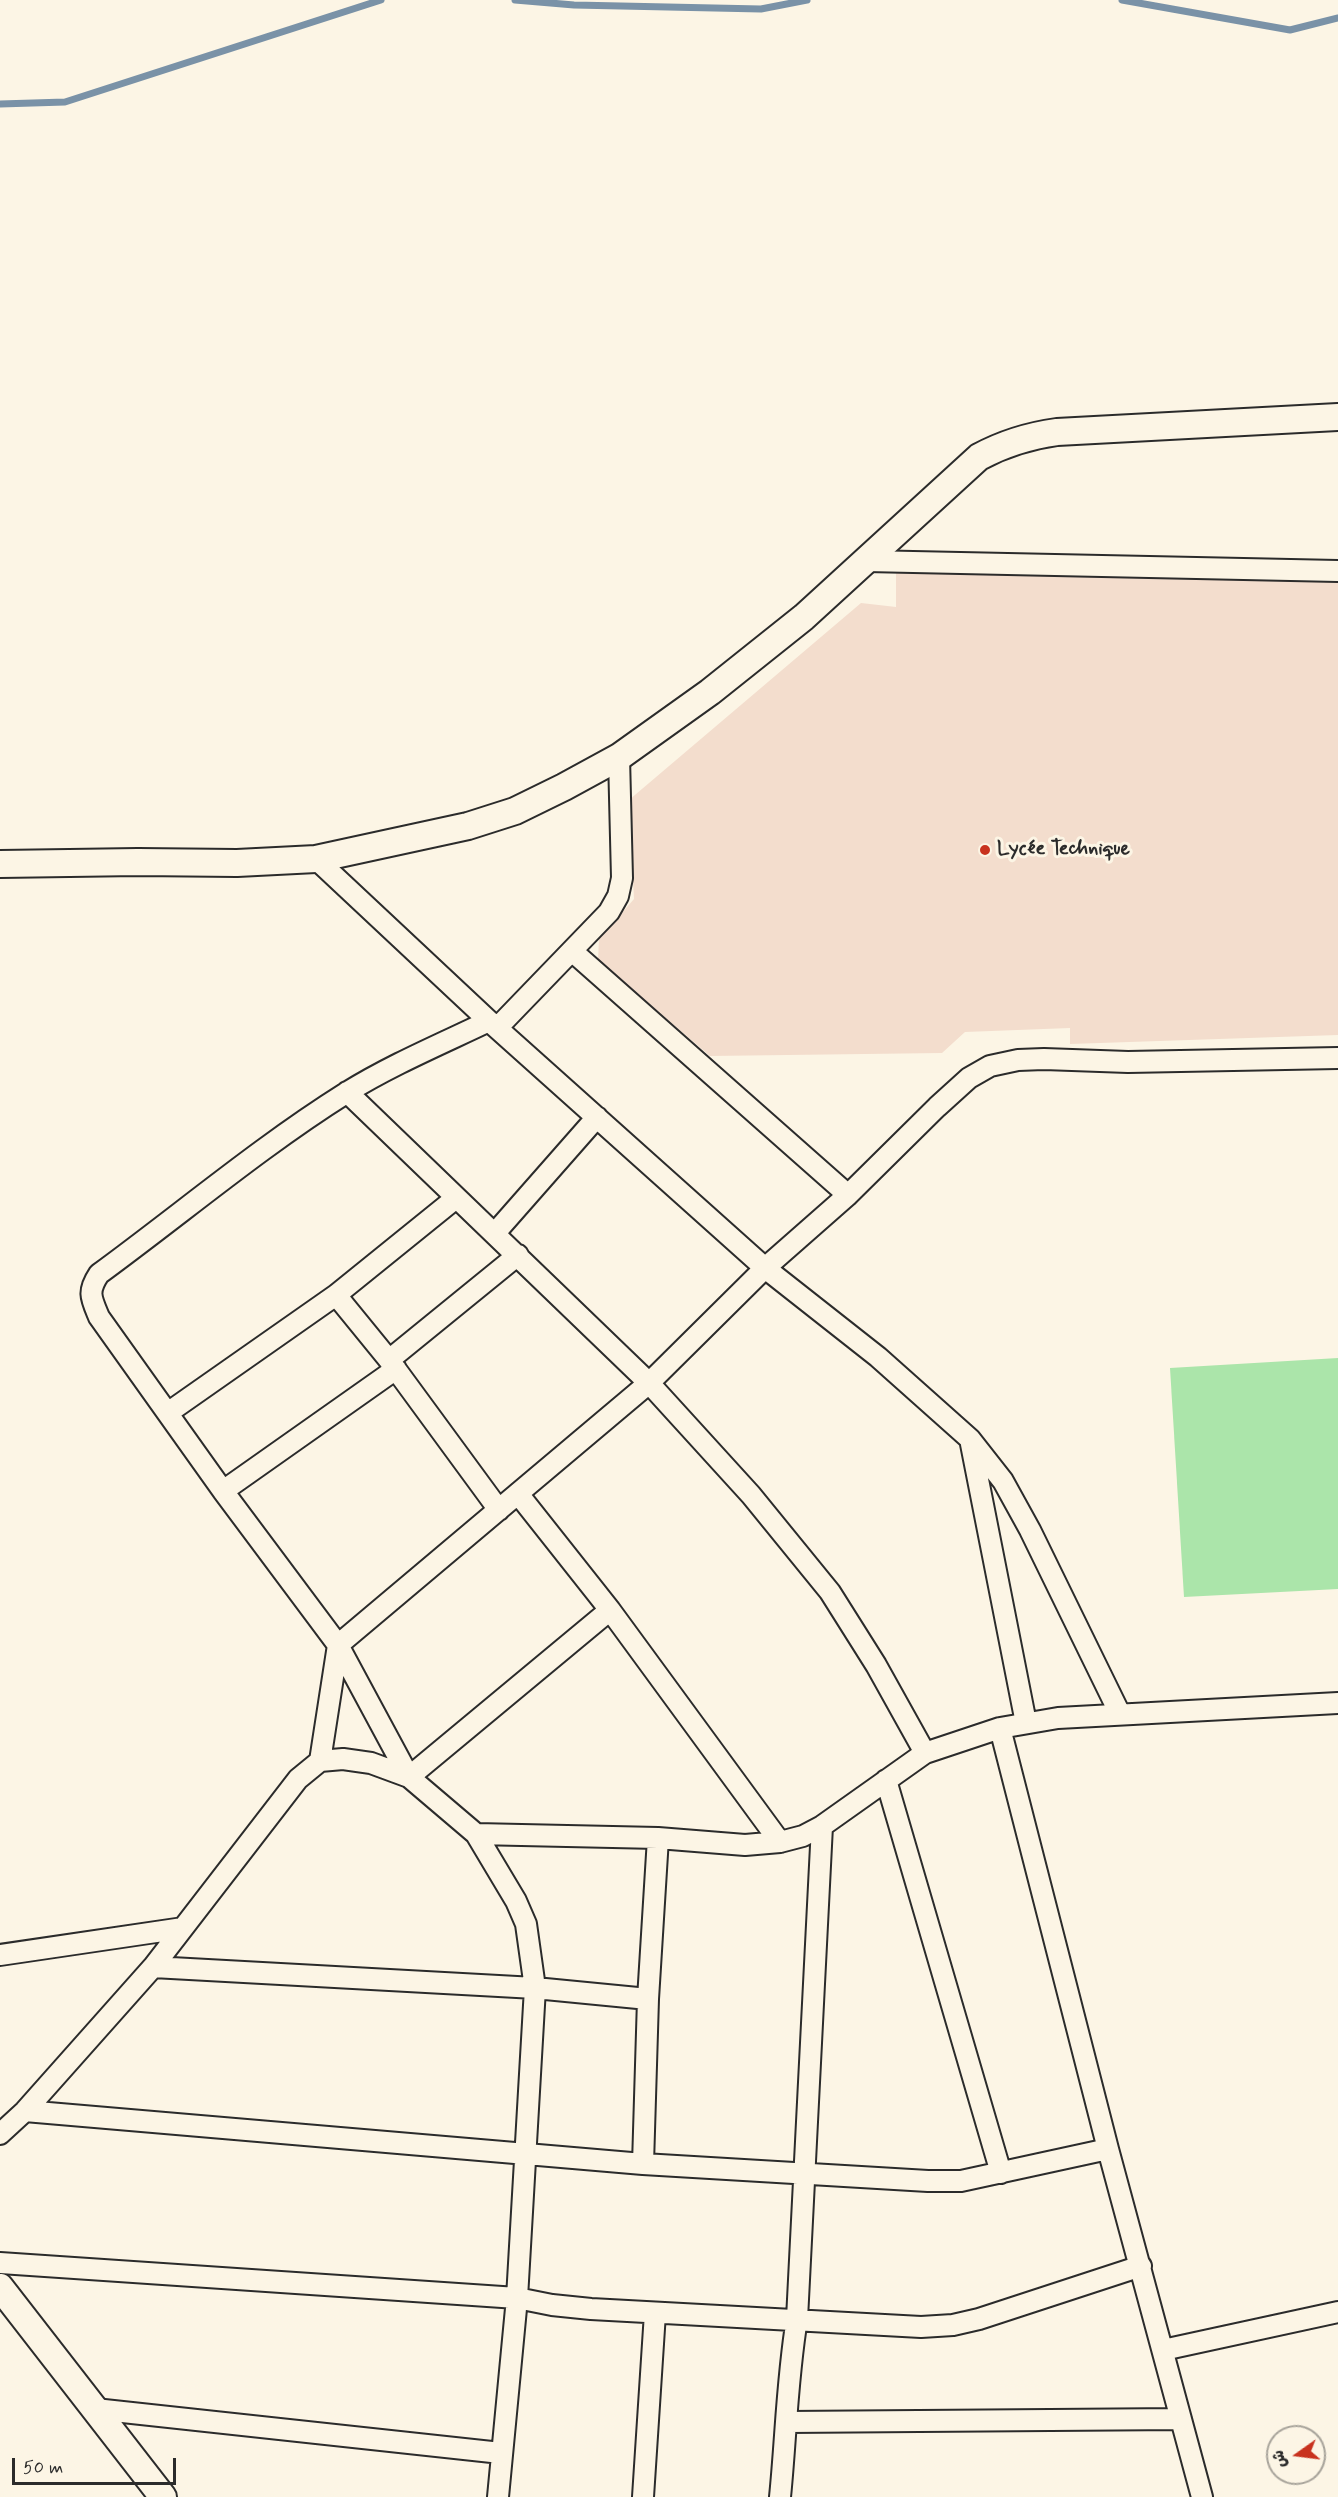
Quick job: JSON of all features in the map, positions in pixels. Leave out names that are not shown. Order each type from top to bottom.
[{"type":"street","points":[[0,864],[237,863],[316,859],[468,826],[515,810],[619,757],[718,685],[804,617],[979,457],[1004,444],[1027,436],[1057,432],[1338,417]]},
{"type":"street","points":[[866,561],[1338,571]]},
{"type":"street","points":[[409,1777],[338,1645],[223,1491],[169,1412],[99,1317],[91,1299],[91,1286],[99,1274],[291,1130],[347,1092],[394,1067],[494,1024],[572,951],[609,912],[618,896],[622,878],[619,757]]},
{"type":"street","points":[[316,859],[494,1024],[765,1268],[878,1357],[970,1438],[1003,1481],[1030,1530],[1120,1714]]},
{"type":"street","points":[[572,951],[848,1195]]},
{"type":"street","points":[[320,1761],[338,1645],[498,1510],[519,1495],[649,1383],[765,1268],[848,1195],[969,1078],[990,1066],[1018,1060],[1128,1062],[1338,1058]]},
{"type":"street","points":[[347,1092],[649,1383],[751,1495],[830,1592],[876,1665],[925,1753]]},
{"type":"street","points":[[495,1233],[597,1117]]},
{"type":"street","points":[[169,1412],[336,1295],[456,1198]]},
{"type":"street","points":[[223,1491],[392,1365],[518,1256]]},
{"type":"street","points":[[336,1295],[392,1365],[498,1510]]},
{"type":"street","points":[[970,1438],[1026,1724]]},
{"type":"street","points":[[519,1495],[610,1610],[780,1842]]},
{"type":"street","points":[[409,1777],[610,1610]]},
{"type":"street","points":[[476,1834],[658,1838],[745,1845],[780,1842],[803,1836],[822,1826],[925,1753],[1000,1728],[1058,1718],[1338,1703]]},
{"type":"street","points":[[1000,1728],[1108,2148],[1202,2497]]},
{"type":"street","points":[[0,2134],[25,2111],[153,1967],[246,1843],[298,1779],[320,1761],[344,1759],[371,1763],[409,1777],[476,1834],[516,1901],[526,1924],[535,1988],[517,2298],[498,2497]]},
{"type":"street","points":[[886,1780],[1001,2173]]},
{"type":"street","points":[[780,2497],[788,2422],[789,2365],[797,2319],[822,1826]]},
{"type":"street","points":[[643,2164],[648,1999],[658,1838]]},
{"type":"street","points":[[0,1955],[183,1928]]},
{"type":"street","points":[[153,1967],[535,1988],[648,1999]]},
{"type":"street","points":[[25,2111],[643,2164],[939,2181],[961,2181],[1108,2148]]},
{"type":"street","points":[[0,2264],[517,2298],[552,2305],[655,2313],[921,2327],[953,2325],[1014,2308],[1141,2266]]},
{"type":"street","points":[[1,2291],[163,2497]]},
{"type":"street","points":[[1163,2350],[1338,2312]]},
{"type":"street","points":[[643,2497],[655,2313]]},
{"type":"street","points":[[95,2409],[501,2453]]},
{"type":"street","points":[[788,2422],[1181,2419]]},
{"type":"shaded area","name":"Lycée Technique","points":[[896,571],[1338,582],[1338,1035],[1070,1044],[1070,1028],[965,1032],[942,1053],[710,1056],[598,960],[599,939],[634,899],[629,800],[861,603],[896,607]]},
{"type":"green space","points":[[1338,1358],[1338,1589],[1184,1597],[1170,1368]]},
{"type":"waterway","points":[[0,104],[65,102],[381,0]]},
{"type":"waterway","points":[[515,0],[574,5],[761,9],[807,0]]},
{"type":"waterway","points":[[1122,0],[1290,30],[1338,18]]},
{"type":"place","name":"Lycée Technique","points":[[985,850]]}]
